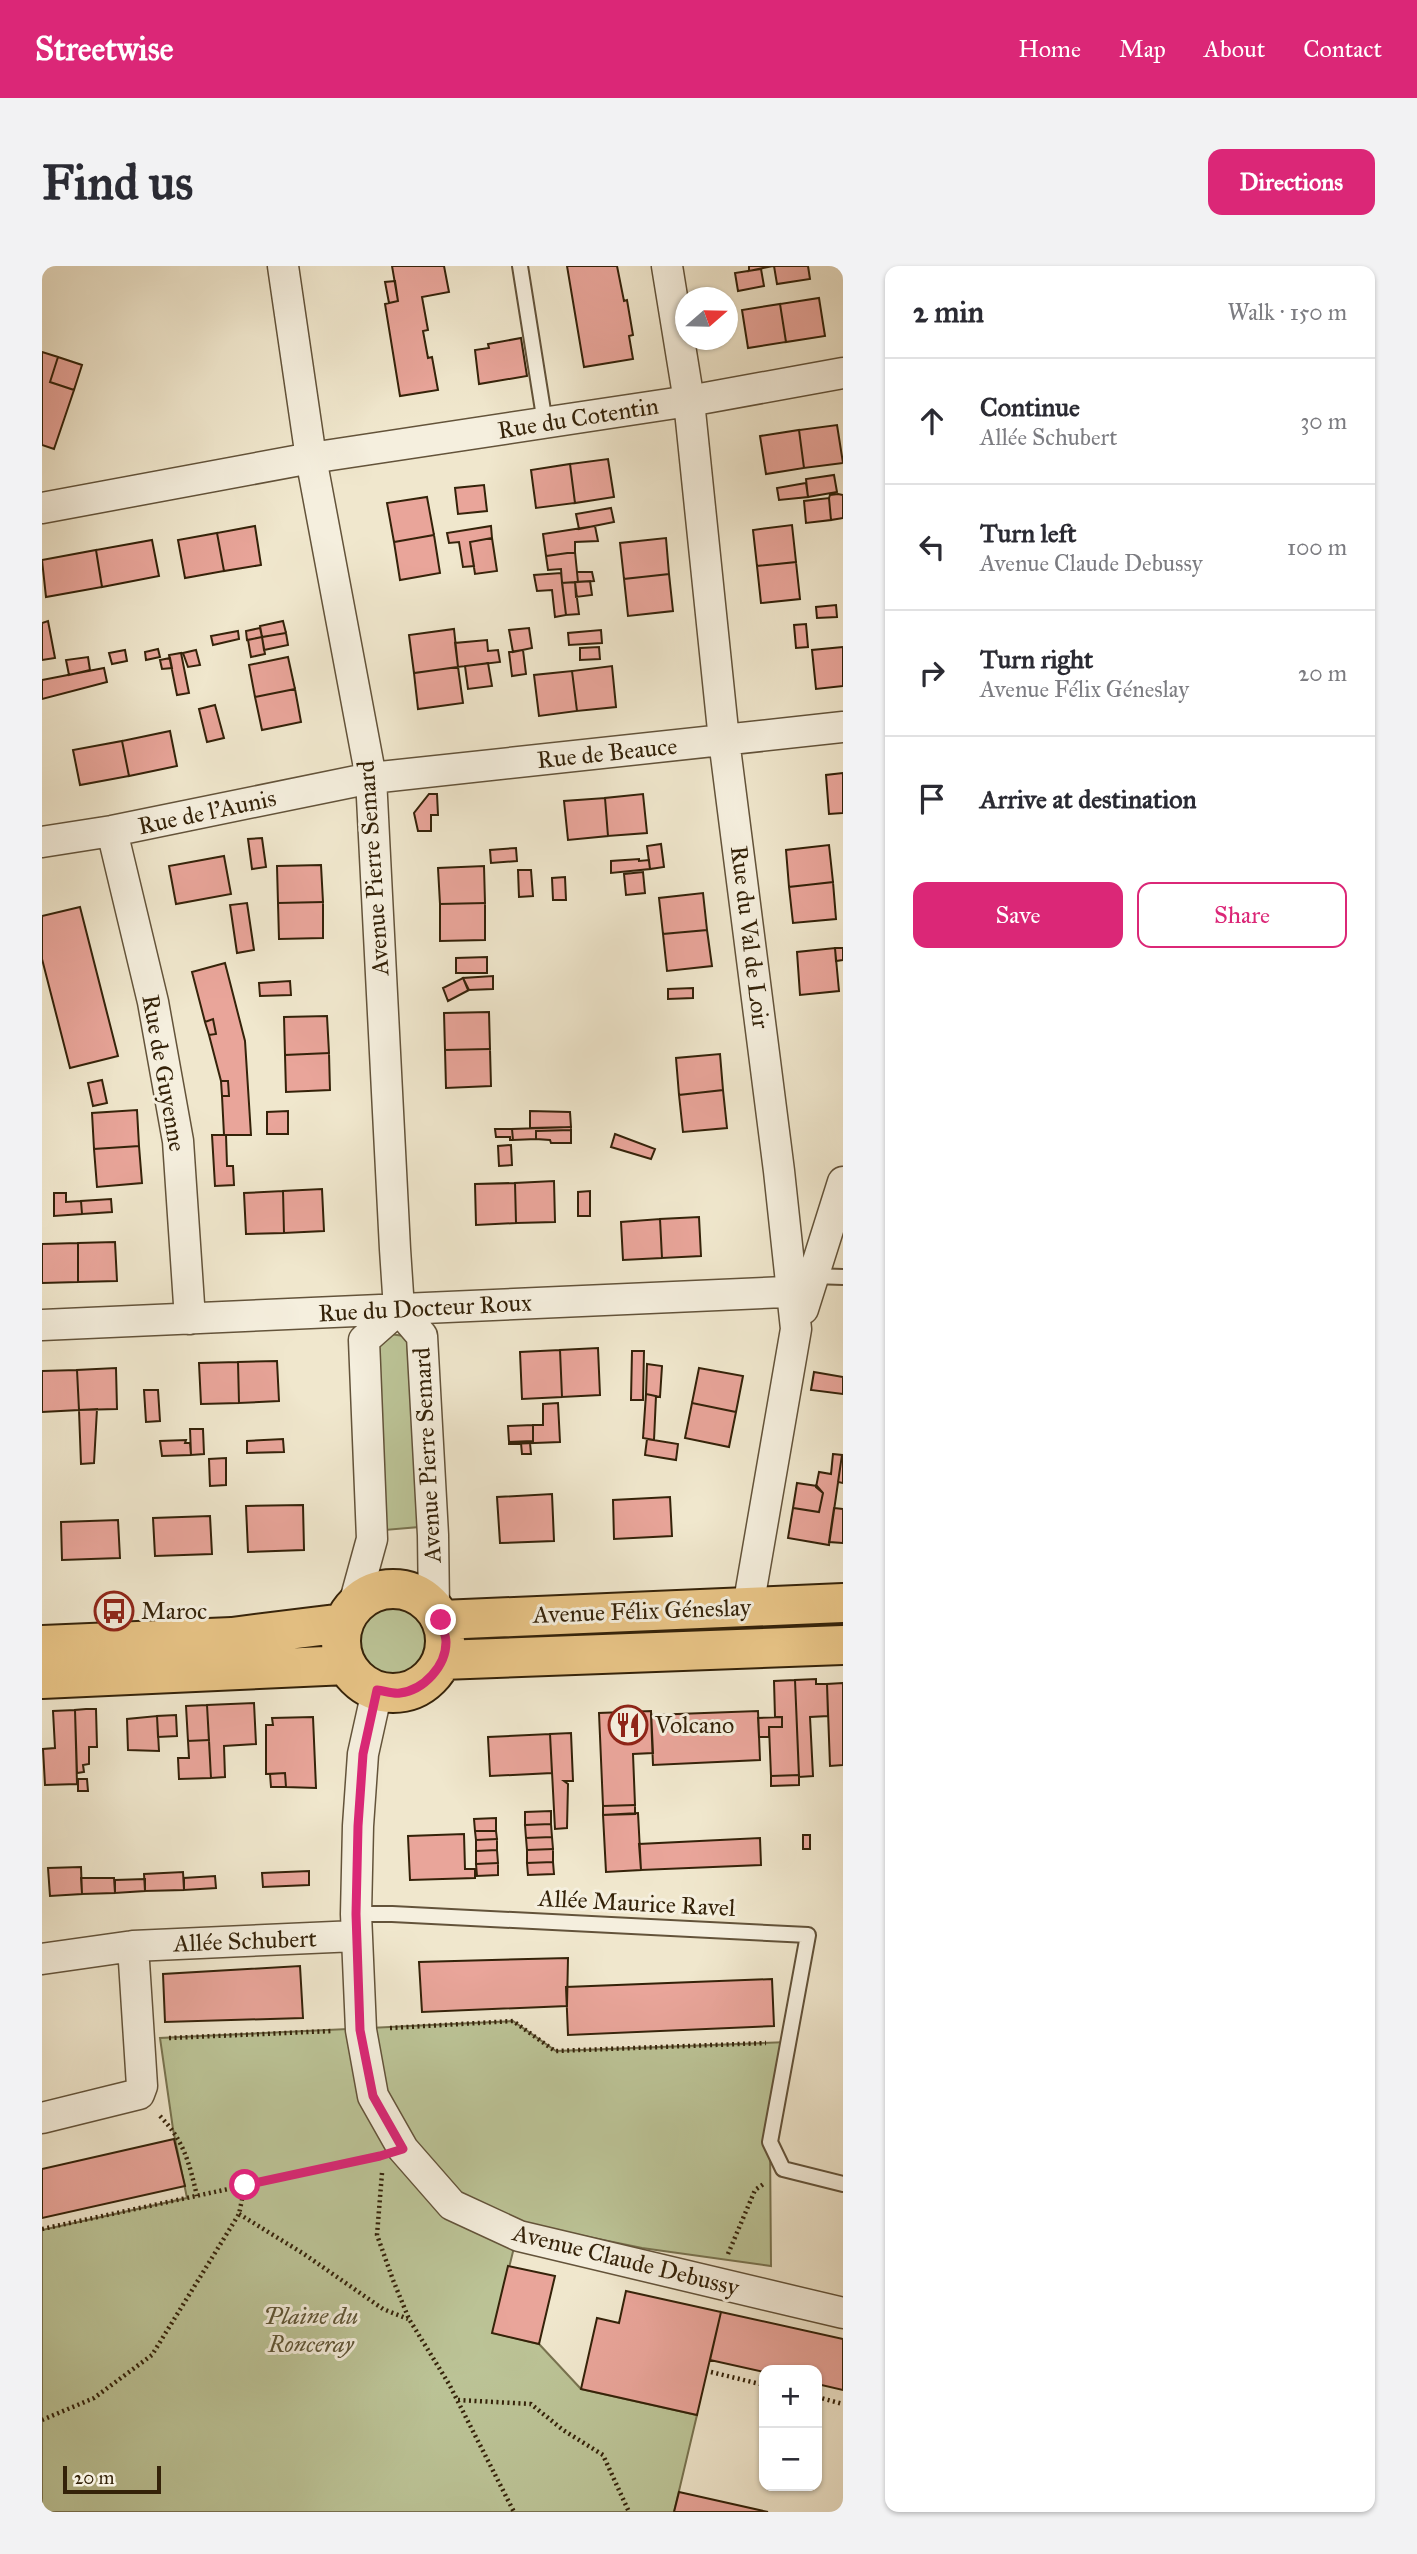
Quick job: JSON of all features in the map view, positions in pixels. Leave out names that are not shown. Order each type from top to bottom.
[{"type":"main road","points":[[400,1589],[423,1598],[437,1614],[446,1642],[442,1660],[432,1676],[417,1688],[399,1693],[377,1690],[361,1682],[347,1665],[341,1641],[349,1616],[366,1596],[382,1590],[400,1589]]},
{"type":"main road","name":"Avenue Félix Géneslay","points":[[437,1614],[843,1603]]},
{"type":"main road","points":[[42,1645],[232,1637],[349,1616]]},
{"type":"main road","name":"Avenue Félix Géneslay","points":[[442,1660],[843,1644]]},
{"type":"main road","points":[[42,1679],[347,1665]]},
{"type":"street","name":"Avenue Pierre Semard","points":[[283,266],[311,458],[371,778],[399,1309],[422,1336],[437,1614]]},
{"type":"street","name":"Rue du Val de Loir","points":[[667,266],[689,401],[724,740],[776,1144],[804,1286],[748,1607]]},
{"type":"street","name":"Rue du Cotentin","points":[[42,508],[311,458],[689,401],[843,373]]},
{"type":"street","name":"Rue de Beauce","points":[[371,778],[843,727]]},
{"type":"street","name":"Rue de l'Aunis","points":[[42,842],[112,831],[371,778]]},
{"type":"street","name":"Rue de Guyenne","points":[[112,831],[153,1002],[177,1141],[190,1319]]},
{"type":"street","points":[[804,1286],[843,1182]]},
{"type":"street","name":"Rue du Docteur Roux","points":[[42,1325],[399,1309],[804,1286]]},
{"type":"street","name":"Avenue Pierre Semard","points":[[349,1616],[372,1539],[364,1340],[399,1309]]},
{"type":"street","name":"Avenue Claude Debussy","points":[[377,1690],[363,1754],[356,1925],[360,2030],[373,2096],[403,2149],[452,2205],[519,2236],[843,2313]]},
{"type":"street","name":"Allée Schubert","points":[[42,1959],[133,1946],[356,1925]]},
{"type":"street","points":[[42,2119],[139,2094],[142,2086],[133,1946]]},
{"type":"lane","points":[[520,266],[545,423]]},
{"type":"lane","name":"Rue du Docteur Roux","points":[[804,1286],[843,1277]]},
{"type":"lane","name":"Allée Maurice Ravel","points":[[356,1925],[392,1914],[808,1935],[770,2141],[783,2169]]},
{"type":"lane","points":[[783,2169],[843,2184]]},
{"type":"path","points":[[139,2040],[513,2021],[555,2052],[788,2042]]},
{"type":"path","points":[[139,2094],[173,2129],[187,2153],[197,2196]]},
{"type":"path","points":[[42,2229],[403,2149]]},
{"type":"path","points":[[403,2149],[380,2176],[377,2235],[409,2319],[457,2400],[514,2512]]},
{"type":"path","points":[[715,2282],[755,2190],[783,2169]]},
{"type":"path","points":[[42,2420],[94,2398],[152,2355],[239,2214],[245,2185]]},
{"type":"path","points":[[239,2214],[304,2254],[383,2309],[409,2319]]},
{"type":"path","points":[[711,2372],[759,2384]]},
{"type":"path","points":[[822,2399],[843,2404]]},
{"type":"path","points":[[457,2400],[531,2404],[563,2430],[603,2455],[629,2512]]},
{"type":"green space","points":[[390,1334],[407,1339],[419,1527],[385,1530],[378,1340]]},
{"type":"green space","points":[[393,1607],[413,1613],[423,1623],[429,1643],[423,1663],[413,1673],[393,1679],[373,1673],[363,1663],[357,1643],[363,1623],[373,1613]]},
{"type":"green space","name":"Plaine du Ronceray","points":[[513,2021],[556,2051],[788,2042],[770,2142],[771,2266],[642,2248],[520,2223],[493,2333],[539,2344],[581,2389],[697,2415],[674,2512],[42,2512],[42,2230],[187,2198],[173,2129],[160,2038]]},
{"type":"building","points":[[392,266],[444,266],[449,292],[422,297],[428,330],[423,331],[428,358],[432,357],[438,390],[400,396],[385,304],[398,301]]},
{"type":"building","points":[[567,266],[617,266],[624,301],[627,300],[633,335],[629,336],[633,359],[584,367]]},
{"type":"building","points":[[749,266],[773,266],[749,271]]},
{"type":"building","points":[[774,266],[808,266],[810,279],[777,284]]},
{"type":"building","points":[[761,269],[764,286],[738,291],[735,273]]},
{"type":"building","points":[[395,281],[398,301],[389,303],[385,282]]},
{"type":"building","points":[[819,298],[825,336],[786,342],[780,304]]},
{"type":"building","points":[[780,304],[786,342],[748,348],[742,310]]},
{"type":"building","points":[[521,338],[527,376],[479,384],[475,350],[489,348],[488,344]]},
{"type":"building","points":[[42,352],[58,357],[50,382],[74,390],[54,449],[42,445]]},
{"type":"building","points":[[58,357],[82,365],[74,390],[50,382]]},
{"type":"building","points":[[837,425],[843,463],[804,468],[799,430]]},
{"type":"building","points":[[799,430],[804,468],[766,474],[760,436]]},
{"type":"building","points":[[608,459],[614,497],[575,503],[570,464]]},
{"type":"building","points":[[570,464],[575,503],[536,508],[531,470]]},
{"type":"building","points":[[834,475],[837,492],[808,497],[806,479]]},
{"type":"building","points":[[806,483],[808,497],[779,500],[777,488]]},
{"type":"building","points":[[484,485],[487,511],[458,514],[455,488]]},
{"type":"building","points":[[830,495],[843,495],[843,518],[831,520],[829,498]]},
{"type":"building","points":[[427,497],[434,535],[394,542],[387,503]]},
{"type":"building","points":[[829,498],[831,520],[806,523],[804,501]]},
{"type":"building","points":[[611,508],[614,522],[579,529],[576,514]]},
{"type":"building","points":[[792,525],[796,562],[757,566],[753,530]]},
{"type":"building","points":[[255,526],[261,565],[224,571],[217,533]]},
{"type":"building","points":[[491,526],[492,538],[470,542],[474,566],[463,567],[459,542],[449,543],[447,533]]},
{"type":"building","points":[[595,526],[598,541],[575,542],[575,552],[546,556],[543,534]]},
{"type":"building","points":[[217,533],[224,571],[185,578],[178,540]]},
{"type":"building","points":[[434,535],[440,573],[400,580],[394,542]]},
{"type":"building","points":[[492,538],[497,571],[475,574],[470,542]]},
{"type":"building","points":[[666,538],[669,574],[624,579],[620,543]]},
{"type":"building","points":[[152,540],[159,576],[102,587],[96,550]]},
{"type":"building","points":[[96,550],[102,587],[46,597],[42,560]]},
{"type":"building","points":[[575,552],[578,582],[562,583],[561,569],[548,570],[546,556]]},
{"type":"building","points":[[796,562],[800,599],[761,603],[757,566]]},
{"type":"building","points":[[577,572],[592,572],[594,581],[578,582]]},
{"type":"building","points":[[561,573],[566,615],[555,617],[552,590],[537,591],[534,575]]},
{"type":"building","points":[[669,574],[673,611],[628,616],[624,579]]},
{"type":"building","points":[[590,581],[592,595],[576,597],[575,582]]},
{"type":"building","points":[[575,582],[579,614],[566,615],[562,583]]},
{"type":"building","points":[[836,605],[837,617],[817,618],[816,607]]},
{"type":"building","points":[[48,621],[55,658],[42,660],[42,623]]},
{"type":"building","points":[[283,621],[286,633],[262,637],[260,626]]},
{"type":"building","points":[[806,624],[808,647],[796,648],[794,625]]},
{"type":"building","points":[[260,628],[262,637],[247,640],[246,631]]},
{"type":"building","points":[[529,628],[532,648],[513,652],[509,630]]},
{"type":"building","points":[[454,629],[458,667],[414,673],[409,635]]},
{"type":"building","points":[[601,630],[602,643],[569,645],[568,633]]},
{"type":"building","points":[[238,631],[239,639],[213,645],[211,636]]},
{"type":"building","points":[[286,633],[288,645],[264,650],[262,637]]},
{"type":"building","points":[[262,637],[265,654],[251,657],[248,640]]},
{"type":"building","points":[[487,640],[488,651],[498,650],[500,662],[458,667],[455,643]]},
{"type":"building","points":[[599,647],[600,659],[580,660],[580,648]]},
{"type":"building","points":[[843,647],[843,686],[816,689],[812,650]]},
{"type":"building","points":[[158,649],[160,657],[146,660],[145,652]]},
{"type":"building","points":[[125,650],[127,661],[112,664],[109,653]]},
{"type":"building","points":[[196,650],[200,665],[188,667],[183,653]]},
{"type":"building","points":[[523,650],[526,674],[512,676],[509,652]]},
{"type":"building","points":[[181,653],[189,693],[177,695],[169,655]]},
{"type":"building","points":[[88,657],[90,670],[69,675],[66,660]]},
{"type":"building","points":[[288,657],[295,689],[255,697],[249,665]]},
{"type":"building","points":[[170,658],[172,668],[162,669],[160,660]]},
{"type":"building","points":[[488,663],[492,686],[468,689],[465,666]]},
{"type":"building","points":[[612,666],[616,707],[577,711],[572,671]]},
{"type":"building","points":[[458,667],[463,703],[418,709],[414,673]]},
{"type":"building","points":[[104,668],[107,682],[42,699],[42,680]]},
{"type":"building","points":[[572,671],[577,711],[539,716],[534,675]]},
{"type":"building","points":[[295,689],[301,722],[262,730],[255,697]]},
{"type":"building","points":[[215,705],[224,738],[207,742],[199,709]]},
{"type":"building","points":[[170,731],[177,766],[129,776],[122,741]]},
{"type":"building","points":[[122,741],[129,776],[80,785],[73,750]]},
{"type":"building","points":[[843,773],[843,813],[829,814],[826,775]]},
{"type":"building","points":[[429,794],[437,794],[438,815],[431,815],[431,831],[418,831],[414,813]]},
{"type":"building","points":[[643,794],[647,833],[608,836],[605,798]]},
{"type":"building","points":[[605,798],[608,836],[568,840],[564,801]]},
{"type":"building","points":[[262,838],[266,867],[252,869],[248,839]]},
{"type":"building","points":[[661,844],[664,867],[650,869],[647,846]]},
{"type":"building","points":[[829,845],[833,882],[789,887],[786,850]]},
{"type":"building","points":[[516,848],[517,861],[491,863],[490,850]]},
{"type":"building","points":[[224,856],[231,894],[176,904],[169,866]]},
{"type":"building","points":[[649,860],[650,869],[611,873],[611,861]]},
{"type":"building","points":[[321,865],[323,902],[278,903],[277,866]]},
{"type":"building","points":[[484,866],[485,903],[440,904],[438,868]]},
{"type":"building","points":[[518,870],[531,870],[533,896],[519,897]]},
{"type":"building","points":[[643,872],[645,893],[626,895],[624,874]]},
{"type":"building","points":[[565,877],[566,900],[553,900],[552,878]]},
{"type":"building","points":[[833,882],[836,919],[793,923],[789,887]]},
{"type":"building","points":[[703,893],[707,930],[663,934],[659,898]]},
{"type":"building","points":[[323,902],[323,938],[279,939],[278,903]]},
{"type":"building","points":[[247,903],[254,950],[237,953],[230,905]]},
{"type":"building","points":[[485,903],[485,940],[440,941],[440,904]]},
{"type":"building","points":[[80,907],[118,1056],[70,1068],[42,959],[42,916]]},
{"type":"building","points":[[707,930],[712,966],[667,971],[663,934]]},
{"type":"building","points":[[835,948],[843,948],[843,960],[836,961]]},
{"type":"building","points":[[835,948],[839,991],[800,995],[797,952]]},
{"type":"building","points":[[487,957],[487,973],[456,973],[456,958]]},
{"type":"building","points":[[225,963],[245,1041],[251,1135],[224,1135],[222,1096],[229,1096],[228,1081],[221,1081],[209,1035],[216,1034],[213,1019],[205,1022],[192,972]]},
{"type":"building","points":[[493,976],[493,989],[468,990],[463,978]]},
{"type":"building","points":[[463,978],[469,990],[448,1001],[443,988]]},
{"type":"building","points":[[290,981],[291,995],[260,996],[259,983]]},
{"type":"building","points":[[693,988],[693,998],[668,999],[668,989]]},
{"type":"building","points":[[489,1012],[490,1049],[445,1050],[444,1013]]},
{"type":"building","points":[[327,1016],[329,1053],[285,1055],[284,1017]]},
{"type":"building","points":[[213,1019],[216,1034],[209,1035],[205,1022]]},
{"type":"building","points":[[490,1049],[491,1086],[446,1088],[445,1050]]},
{"type":"building","points":[[329,1053],[330,1090],[286,1092],[285,1055]]},
{"type":"building","points":[[720,1054],[723,1090],[679,1095],[676,1058]]},
{"type":"building","points":[[102,1080],[107,1103],[93,1106],[88,1083]]},
{"type":"building","points":[[221,1081],[228,1081],[229,1096],[222,1096]]},
{"type":"building","points":[[723,1090],[727,1128],[683,1132],[679,1095]]},
{"type":"building","points":[[137,1110],[139,1146],[94,1149],[92,1113]]},
{"type":"building","points":[[288,1111],[288,1134],[267,1134],[267,1112]]},
{"type":"building","points":[[530,1111],[570,1112],[571,1127],[530,1128]]},
{"type":"building","points":[[571,1127],[571,1130],[536,1131],[536,1139],[513,1140],[512,1129]]},
{"type":"building","points":[[495,1129],[512,1129],[513,1140],[510,1140],[510,1137],[496,1137]]},
{"type":"building","points":[[571,1130],[571,1143],[551,1143],[550,1140],[536,1139],[536,1131]]},
{"type":"building","points":[[615,1134],[655,1149],[651,1159],[611,1147]]},
{"type":"building","points":[[212,1135],[226,1135],[227,1166],[233,1166],[234,1185],[215,1186]]},
{"type":"building","points":[[511,1145],[512,1165],[499,1166],[498,1146]]},
{"type":"building","points":[[139,1146],[142,1183],[97,1187],[94,1149]]},
{"type":"building","points":[[554,1181],[555,1222],[516,1223],[515,1183]]},
{"type":"building","points":[[515,1183],[516,1223],[476,1225],[475,1184]]},
{"type":"building","points":[[322,1189],[324,1231],[284,1233],[283,1191]]},
{"type":"building","points":[[283,1191],[284,1233],[246,1234],[244,1193]]},
{"type":"building","points":[[590,1191],[590,1216],[578,1216],[578,1192]]},
{"type":"building","points":[[54,1193],[66,1193],[66,1202],[81,1201],[82,1214],[54,1216]]},
{"type":"building","points":[[111,1199],[112,1212],[82,1214],[81,1201]]},
{"type":"building","points":[[699,1217],[701,1256],[662,1258],[660,1219]]},
{"type":"building","points":[[660,1219],[662,1258],[623,1260],[621,1222]]},
{"type":"building","points":[[115,1242],[117,1281],[78,1282],[78,1243]]},
{"type":"building","points":[[78,1243],[78,1282],[42,1283],[42,1244]]},
{"type":"building","points":[[598,1348],[600,1395],[562,1397],[560,1350]]},
{"type":"building","points":[[560,1350],[562,1397],[522,1399],[520,1352]]},
{"type":"building","points":[[632,1351],[644,1351],[643,1400],[631,1400]]},
{"type":"building","points":[[277,1361],[279,1401],[239,1403],[238,1362]]},
{"type":"building","points":[[238,1362],[239,1403],[201,1404],[199,1363]]},
{"type":"building","points":[[647,1364],[662,1366],[660,1397],[646,1394]]},
{"type":"building","points":[[116,1368],[117,1409],[79,1410],[77,1370]]},
{"type":"building","points":[[699,1368],[743,1376],[736,1412],[692,1403]]},
{"type":"building","points":[[77,1370],[79,1410],[42,1412],[42,1371]]},
{"type":"building","points":[[814,1372],[843,1377],[843,1394],[811,1390]]},
{"type":"building","points":[[144,1390],[158,1390],[160,1421],[146,1422]]},
{"type":"building","points":[[646,1394],[656,1396],[654,1440],[643,1438]]},
{"type":"building","points":[[558,1403],[560,1442],[509,1444],[533,1441],[533,1425],[543,1425],[543,1404]]},
{"type":"building","points":[[692,1403],[736,1412],[729,1447],[685,1438]]},
{"type":"building","points":[[97,1409],[94,1463],[81,1464],[79,1410]]},
{"type":"building","points":[[533,1425],[533,1441],[509,1442],[508,1426]]},
{"type":"building","points":[[190,1429],[203,1429],[204,1454],[191,1455]]},
{"type":"building","points":[[283,1439],[284,1452],[247,1453],[247,1441]]},
{"type":"building","points":[[647,1439],[678,1444],[676,1460],[645,1455]]},
{"type":"building","points":[[186,1440],[185,1443],[190,1443],[191,1455],[162,1456],[160,1441]]},
{"type":"building","points":[[521,1443],[530,1443],[531,1454],[522,1454]]},
{"type":"building","points":[[833,1454],[842,1455],[829,1545],[788,1538],[793,1508],[819,1512],[823,1493],[816,1487],[819,1472],[831,1474]]},
{"type":"building","points":[[843,1455],[843,1483],[838,1482]]},
{"type":"building","points":[[226,1458],[226,1485],[210,1486],[209,1459]]},
{"type":"building","points":[[797,1483],[817,1486],[823,1493],[819,1512],[793,1508]]},
{"type":"building","points":[[552,1494],[554,1541],[500,1543],[497,1497]]},
{"type":"building","points":[[670,1497],[672,1536],[614,1539],[613,1500]]},
{"type":"building","points":[[303,1505],[304,1550],[248,1552],[246,1506]]},
{"type":"building","points":[[834,1508],[843,1509],[843,1543],[829,1542]]},
{"type":"building","points":[[210,1516],[212,1554],[155,1556],[153,1518]]},
{"type":"building","points":[[118,1520],[120,1558],[62,1560],[61,1522]]},
{"type":"building","points":[[125,1605],[126,1613],[110,1614],[109,1606]]},
{"type":"building","points":[[816,1679],[816,1684],[827,1684],[828,1716],[810,1717],[813,1776],[799,1777],[795,1680]]},
{"type":"building","points":[[795,1680],[799,1775],[771,1776],[769,1727],[782,1727],[782,1717],[775,1717],[774,1681]]},
{"type":"building","points":[[843,1683],[843,1765],[830,1766],[827,1684]]},
{"type":"building","points":[[254,1703],[256,1744],[224,1746],[225,1777],[211,1778],[207,1705]]},
{"type":"building","points":[[207,1705],[209,1740],[188,1741],[186,1706]]},
{"type":"building","points":[[96,1709],[97,1747],[89,1747],[89,1764],[83,1765],[84,1772],[77,1773],[75,1710]]},
{"type":"building","points":[[75,1710],[77,1784],[45,1785],[43,1749],[55,1748],[53,1711]]},
{"type":"building","points":[[651,1711],[653,1753],[633,1754],[635,1805],[603,1806],[599,1713]]},
{"type":"building","points":[[758,1711],[760,1760],[653,1765],[651,1715]]},
{"type":"building","points":[[176,1715],[177,1736],[158,1737],[157,1716]]},
{"type":"building","points":[[157,1716],[159,1751],[128,1750],[127,1719]]},
{"type":"building","points":[[313,1717],[316,1788],[286,1787],[285,1773],[266,1774],[266,1725],[273,1725],[272,1718]]},
{"type":"building","points":[[782,1717],[782,1727],[769,1727],[769,1737],[759,1737],[758,1718]]},
{"type":"building","points":[[571,1733],[573,1781],[564,1781],[568,1784],[567,1828],[555,1829],[550,1734]]},
{"type":"building","points":[[550,1734],[552,1773],[490,1776],[488,1737]]},
{"type":"building","points":[[209,1740],[211,1778],[179,1779],[178,1758],[189,1758],[188,1741]]},
{"type":"building","points":[[285,1773],[286,1787],[271,1787],[270,1774]]},
{"type":"building","points":[[799,1775],[799,1785],[771,1786],[771,1776]]},
{"type":"building","points":[[78,1779],[87,1779],[88,1791],[78,1791]]},
{"type":"building","points":[[635,1805],[635,1814],[603,1815],[603,1806]]},
{"type":"building","points":[[551,1811],[551,1824],[525,1825],[525,1812]]},
{"type":"building","points":[[638,1813],[641,1870],[606,1872],[603,1815]]},
{"type":"building","points":[[496,1818],[496,1831],[475,1831],[474,1819]]},
{"type":"building","points":[[551,1824],[552,1837],[526,1838],[525,1825]]},
{"type":"building","points":[[475,1831],[496,1831],[497,1839],[476,1840]]},
{"type":"building","points":[[464,1834],[465,1869],[475,1869],[475,1878],[410,1880],[408,1836]]},
{"type":"building","points":[[803,1835],[810,1835],[810,1849],[803,1849]]},
{"type":"building","points":[[552,1837],[553,1849],[527,1850],[526,1838]]},
{"type":"building","points":[[760,1838],[761,1865],[641,1870],[639,1844]]},
{"type":"building","points":[[497,1839],[497,1850],[476,1851],[476,1840]]},
{"type":"building","points":[[553,1849],[553,1862],[527,1863],[527,1850]]},
{"type":"building","points":[[497,1850],[498,1863],[476,1864],[476,1851]]},
{"type":"building","points":[[553,1862],[554,1874],[528,1875],[527,1863]]},
{"type":"building","points":[[498,1863],[498,1875],[477,1876],[476,1864]]},
{"type":"building","points":[[81,1867],[82,1894],[50,1896],[48,1868]]},
{"type":"building","points":[[309,1871],[309,1885],[263,1887],[262,1873]]},
{"type":"building","points":[[183,1872],[184,1890],[145,1891],[144,1874]]},
{"type":"building","points":[[215,1876],[216,1888],[184,1890],[184,1878]]},
{"type":"building","points":[[81,1878],[114,1878],[115,1893],[82,1894]]},
{"type":"building","points":[[145,1879],[145,1891],[115,1893],[115,1880]]},
{"type":"building","points":[[568,1958],[567,2006],[422,2012],[419,1962]]},
{"type":"building","points":[[300,1966],[303,2018],[165,2022],[163,1974]]},
{"type":"building","points":[[772,1979],[774,2026],[568,2035],[566,1987]]},
{"type":"building","points":[[174,2139],[185,2186],[42,2218],[42,2169]]},
{"type":"building","points":[[508,2266],[555,2276],[539,2344],[492,2333]]},
{"type":"building","points":[[626,2291],[721,2312],[697,2415],[581,2389],[597,2318],[619,2323]]},
{"type":"building","points":[[721,2312],[843,2339],[843,2390],[822,2385],[822,2365],[759,2365],[759,2371],[710,2360]]},
{"type":"building","points":[[679,2492],[768,2512],[674,2512]]},
{"type":"place","name":"Maroc","points":[[114,1611]]},
{"type":"place","name":"Volcano","points":[[628,1725]]},
{"type":"route","points":[[245,2185],[403,2149],[373,2096],[360,2030],[356,1914],[363,1754],[377,1690],[399,1693],[417,1688],[432,1676],[442,1660],[446,1642],[441,1620]]}]
